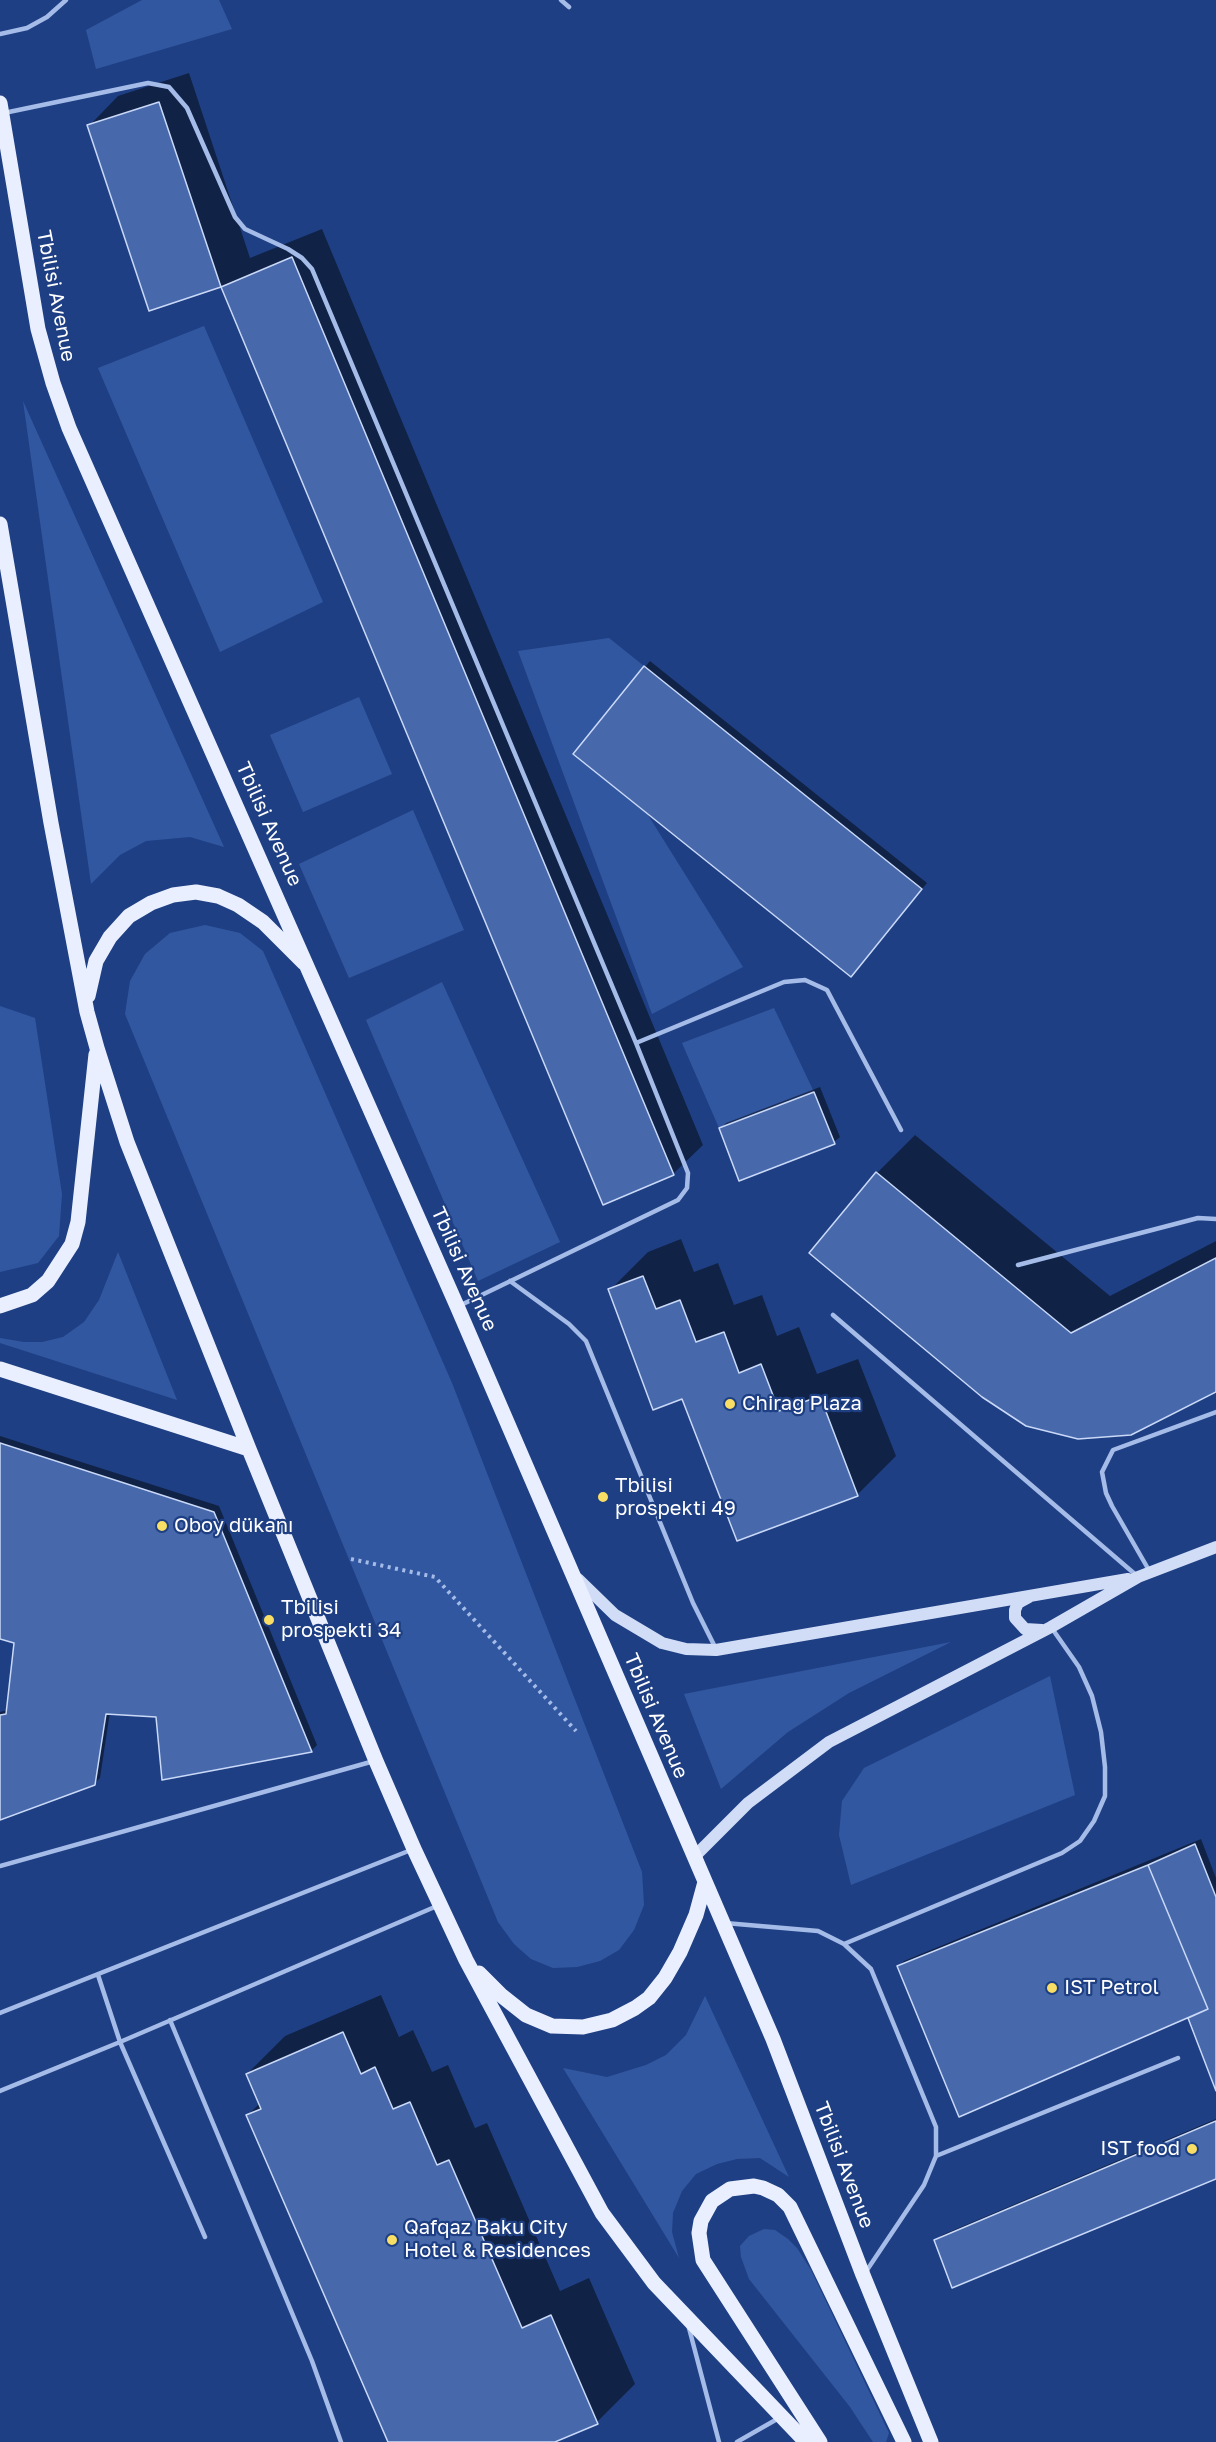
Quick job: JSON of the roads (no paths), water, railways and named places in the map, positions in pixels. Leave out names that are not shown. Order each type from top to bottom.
[{"type":"main road","name":"Tbilisi Avenue","points":[[1,108],[38,329],[53,383],[69,428],[457,1306],[773,2039],[863,2275],[931,2442]]},
{"type":"main road","points":[[0,524],[51,823],[87,1012],[97,1048],[127,1142],[376,1761],[439,1905],[466,1960],[602,2213],[654,2283],[806,2442]]},
{"type":"main road","points":[[87,1012],[90,982],[96,961],[110,937],[129,916],[150,903],[173,895],[196,892],[218,896],[238,905],[263,922],[310,970]]},
{"type":"main road","points":[[0,1306],[32,1295],[48,1281],[72,1244],[78,1222],[97,1048]]},
{"type":"main road","points":[[0,1369],[249,1449]]},
{"type":"main road","points":[[694,1857],[748,1803],[829,1742],[1051,1627],[1144,1575],[1216,1547]]},
{"type":"main road","points":[[573,1574],[615,1615],[654,1639],[686,1649],[716,1650],[1144,1575]]},
{"type":"main road","points":[[1033,1595],[1018,1603],[1015,1618],[1025,1629],[1033,1631],[1051,1627]]},
{"type":"main road","points":[[466,1960],[502,1996],[526,2015],[552,2026],[583,2027],[612,2020],[649,1998],[665,1978],[680,1952],[696,1915],[705,1882]]},
{"type":"main road","points":[[820,2442],[703,2260],[699,2233],[701,2221],[712,2201],[730,2189],[754,2186],[763,2188],[778,2195],[790,2207],[904,2442]]},
{"type":"lane","points":[[0,33],[27,28],[47,17],[66,0]]},
{"type":"lane","points":[[561,0],[569,7]]},
{"type":"lane","points":[[1,108],[148,83],[169,87],[187,108],[236,217],[245,229],[288,249],[302,258],[312,269],[636,1043],[688,1173],[687,1188],[678,1200],[457,1306]]},
{"type":"lane","points":[[636,1043],[784,982],[805,980],[828,990],[901,1130]]},
{"type":"lane","points":[[1018,1265],[1198,1218],[1216,1219]]},
{"type":"lane","points":[[510,1281],[569,1324],[585,1341],[693,1603],[716,1650]]},
{"type":"lane","points":[[833,1315],[1144,1575]]},
{"type":"lane","points":[[1144,1575],[1106,1493],[1102,1472],[1113,1450],[1216,1412]]},
{"type":"lane","points":[[844,1944],[1062,1853],[1080,1841],[1094,1821],[1105,1796],[1105,1767],[1101,1732],[1092,1696],[1080,1667],[1051,1627]]},
{"type":"lane","points":[[0,1866],[376,1761]]},
{"type":"lane","points":[[0,2013],[414,1849]]},
{"type":"lane","points":[[0,2091],[439,1905]]},
{"type":"lane","points":[[723,1923],[818,1931],[844,1944],[871,1969],[936,2127],[936,2156],[924,2185],[863,2275]]},
{"type":"lane","points":[[98,1975],[120,2042],[206,2237]]},
{"type":"lane","points":[[171,2020],[312,2361],[341,2442]]},
{"type":"lane","points":[[936,2156],[1178,2058]]},
{"type":"lane","points":[[686,2316],[719,2442]]},
{"type":"lane","points":[[737,2442],[781,2416]]},
{"type":"place","name":"Chirag Plaza","points":[[730,1404]]},
{"type":"place","name":"Tbilisi prospekti 49","points":[[603,1497]]},
{"type":"place","name":"Oboy dükanı","points":[[162,1526]]},
{"type":"place","name":"Tbilisi prospekti 34","points":[[269,1620]]},
{"type":"place","name":"IST Petrol","points":[[1052,1988]]},
{"type":"place","name":"IST food","points":[[1192,2149]]},
{"type":"place","name":"Qafqaz Baku City Hotel & Residences","points":[[392,2240]]}]
